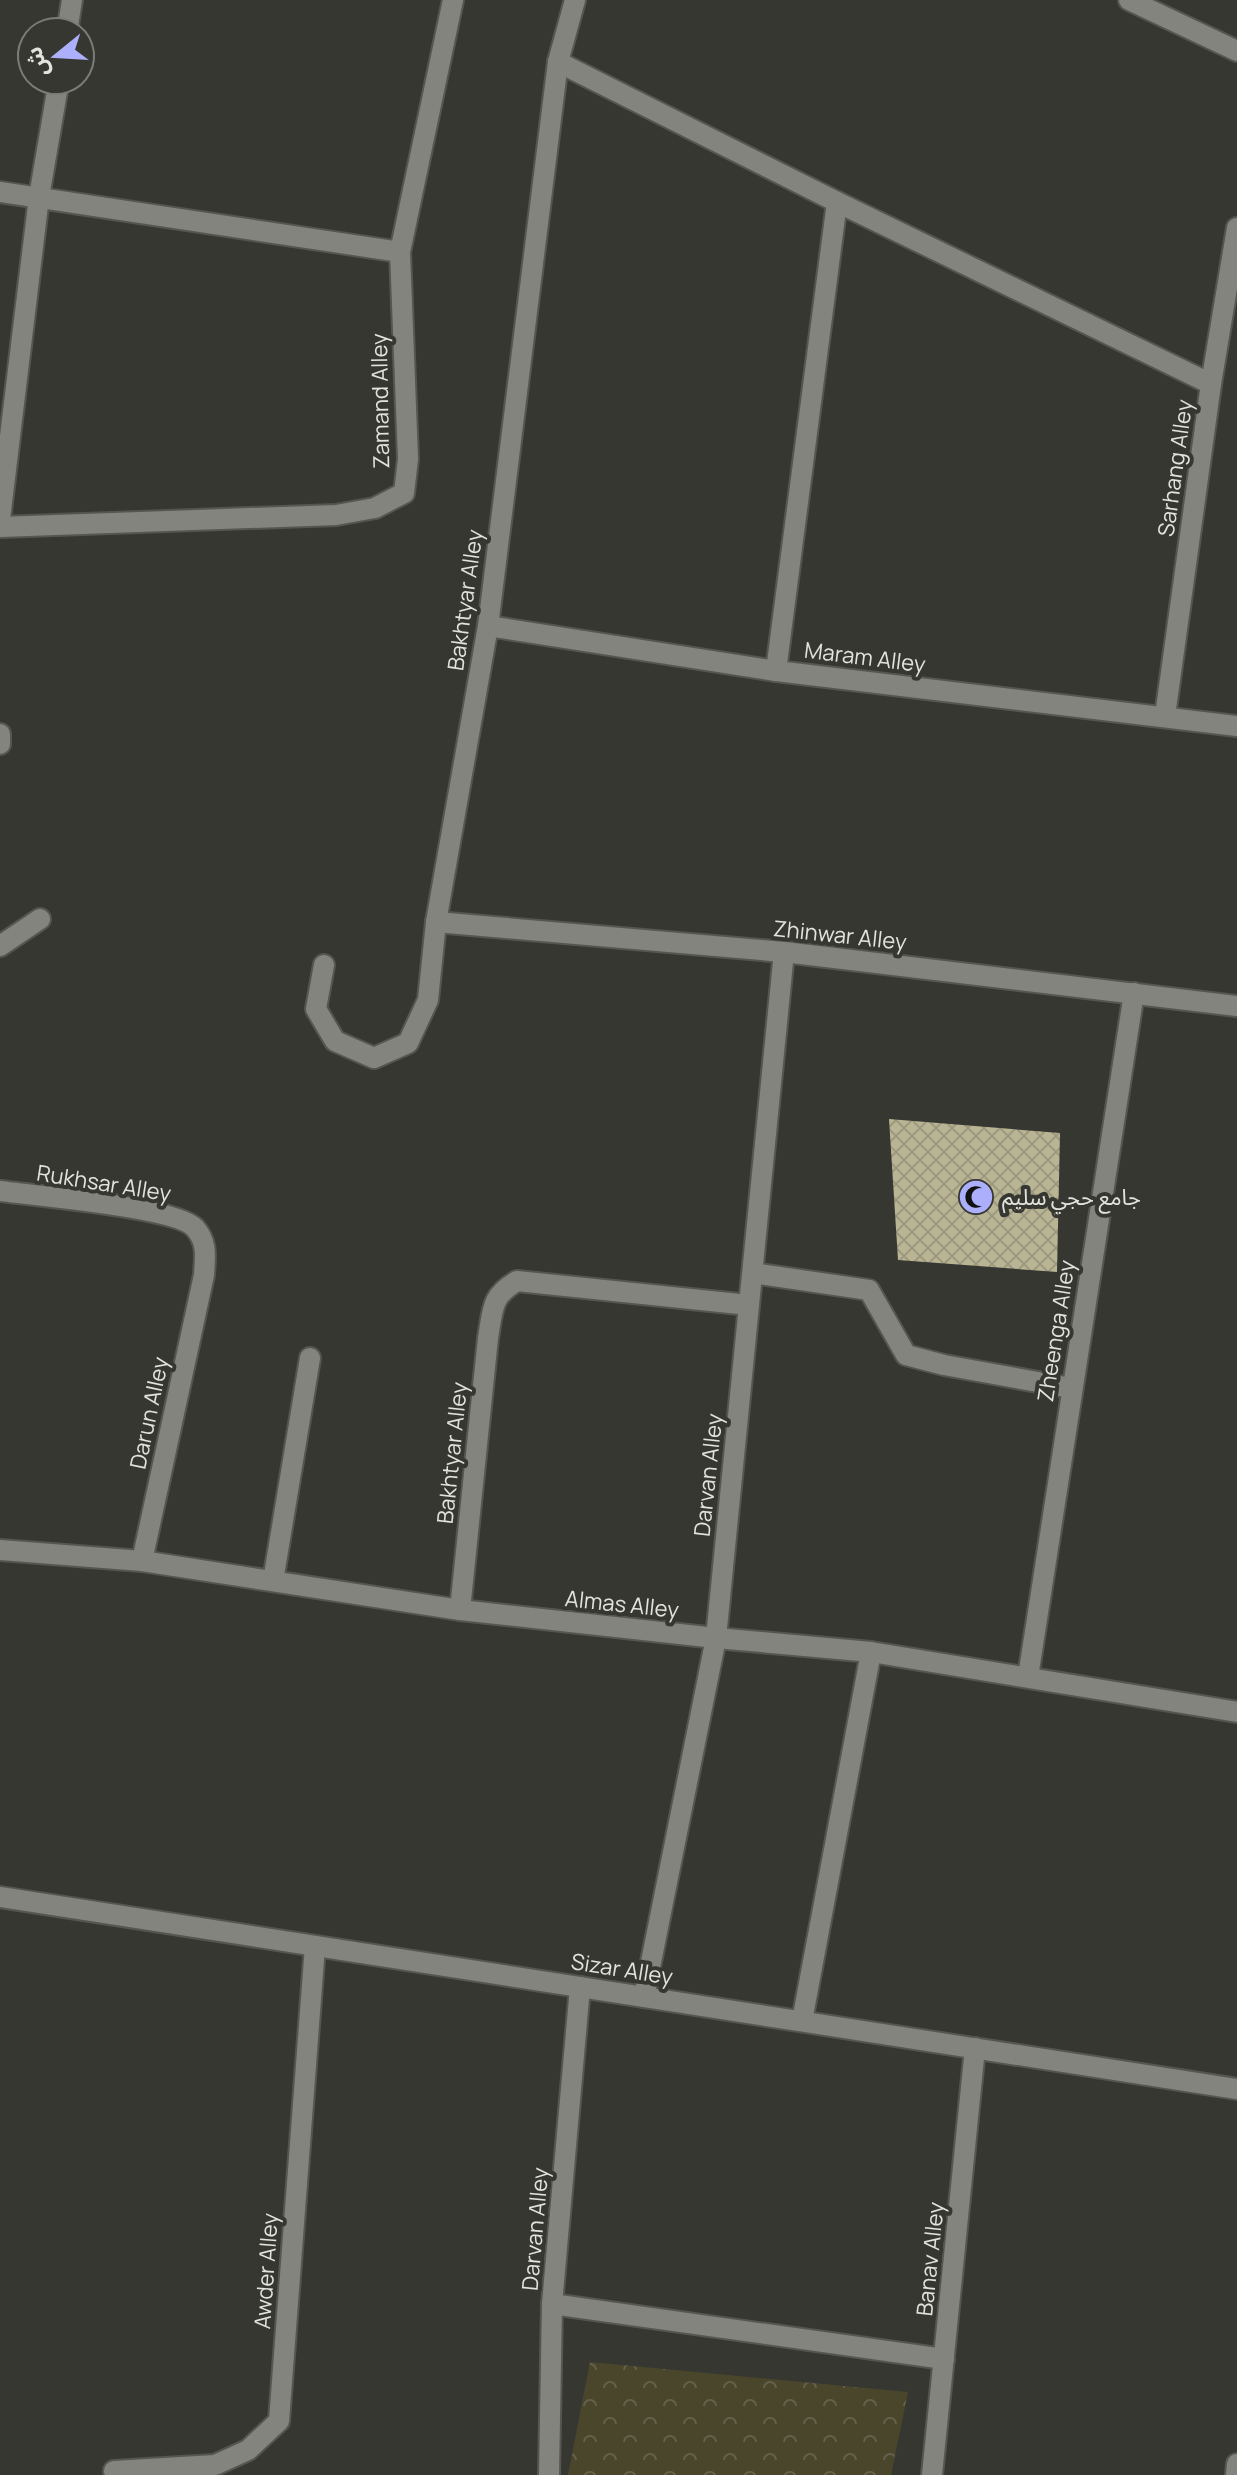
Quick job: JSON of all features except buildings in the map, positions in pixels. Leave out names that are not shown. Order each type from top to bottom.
[{"type":"street","name":"Zamand Alley","points":[[0,527],[336,515],[375,508],[404,493],[408,459],[400,252],[453,0]]},
{"type":"street","name":"Bakhtyar Alley","points":[[324,965],[316,1009],[335,1041],[374,1058],[408,1043],[428,1000],[436,922],[488,626],[558,62],[575,0]]},
{"type":"street","points":[[1129,0],[1237,51]]},
{"type":"street","points":[[558,62],[1211,384]]},
{"type":"street","points":[[0,519],[39,197],[56,96]]},
{"type":"street","points":[[0,192],[400,252]]},
{"type":"street","points":[[776,671],[837,202]]},
{"type":"street","name":"Sarhang Alley","points":[[1165,716],[1211,384],[1237,228]]},
{"type":"street","name":"Maram Alley","points":[[488,626],[776,671],[1237,726]]},
{"type":"street","points":[[0,734],[0,744]]},
{"type":"street","points":[[0,946],[40,919]]},
{"type":"street","name":"Zhinwar Alley","points":[[436,922],[784,952],[1237,1006]]},
{"type":"street","name":"Darvan Alley","points":[[644,1997],[716,1638],[784,952]]},
{"type":"street","name":"Zheenga Alley","points":[[1028,1677],[1134,993]]},
{"type":"street","name":"Rukhsar Alley","points":[[0,1191],[157,1212],[193,1226],[206,1245],[204,1275]]},
{"type":"street","points":[[753,1273],[869,1290],[906,1355],[1071,1388]]},
{"type":"street","name":"Darun Alley","points":[[142,1561],[204,1275]]},
{"type":"street","name":"Bakhtyar Alley","points":[[460,1610],[494,1301],[501,1290],[517,1281],[749,1305]]},
{"type":"street","points":[[273,1581],[310,1358]]},
{"type":"street","name":"Almas Alley","points":[[0,1550],[142,1561],[460,1610],[871,1652],[1237,1712]]},
{"type":"street","points":[[802,2021],[871,1652]]},
{"type":"street","name":"Sizar Alley","points":[[0,1897],[1237,2089]]},
{"type":"street","name":"Awder Alley","points":[[114,2471],[215,2465],[248,2450],[279,2421],[315,1946]]},
{"type":"street","name":"Darvan Alley","points":[[549,2475],[552,2304],[580,1987]]},
{"type":"street","name":"Banav Alley","points":[[932,2475],[975,2048]]},
{"type":"street","points":[[552,2304],[944,2359]]},
{"type":"street","points":[[1236,2475],[1237,2464]]},
{"type":"green space","points":[[590,2362],[908,2392],[891,2475],[568,2475]]},
{"type":"place","name":"جامع حجي سليم","points":[[976,1197]]}]
